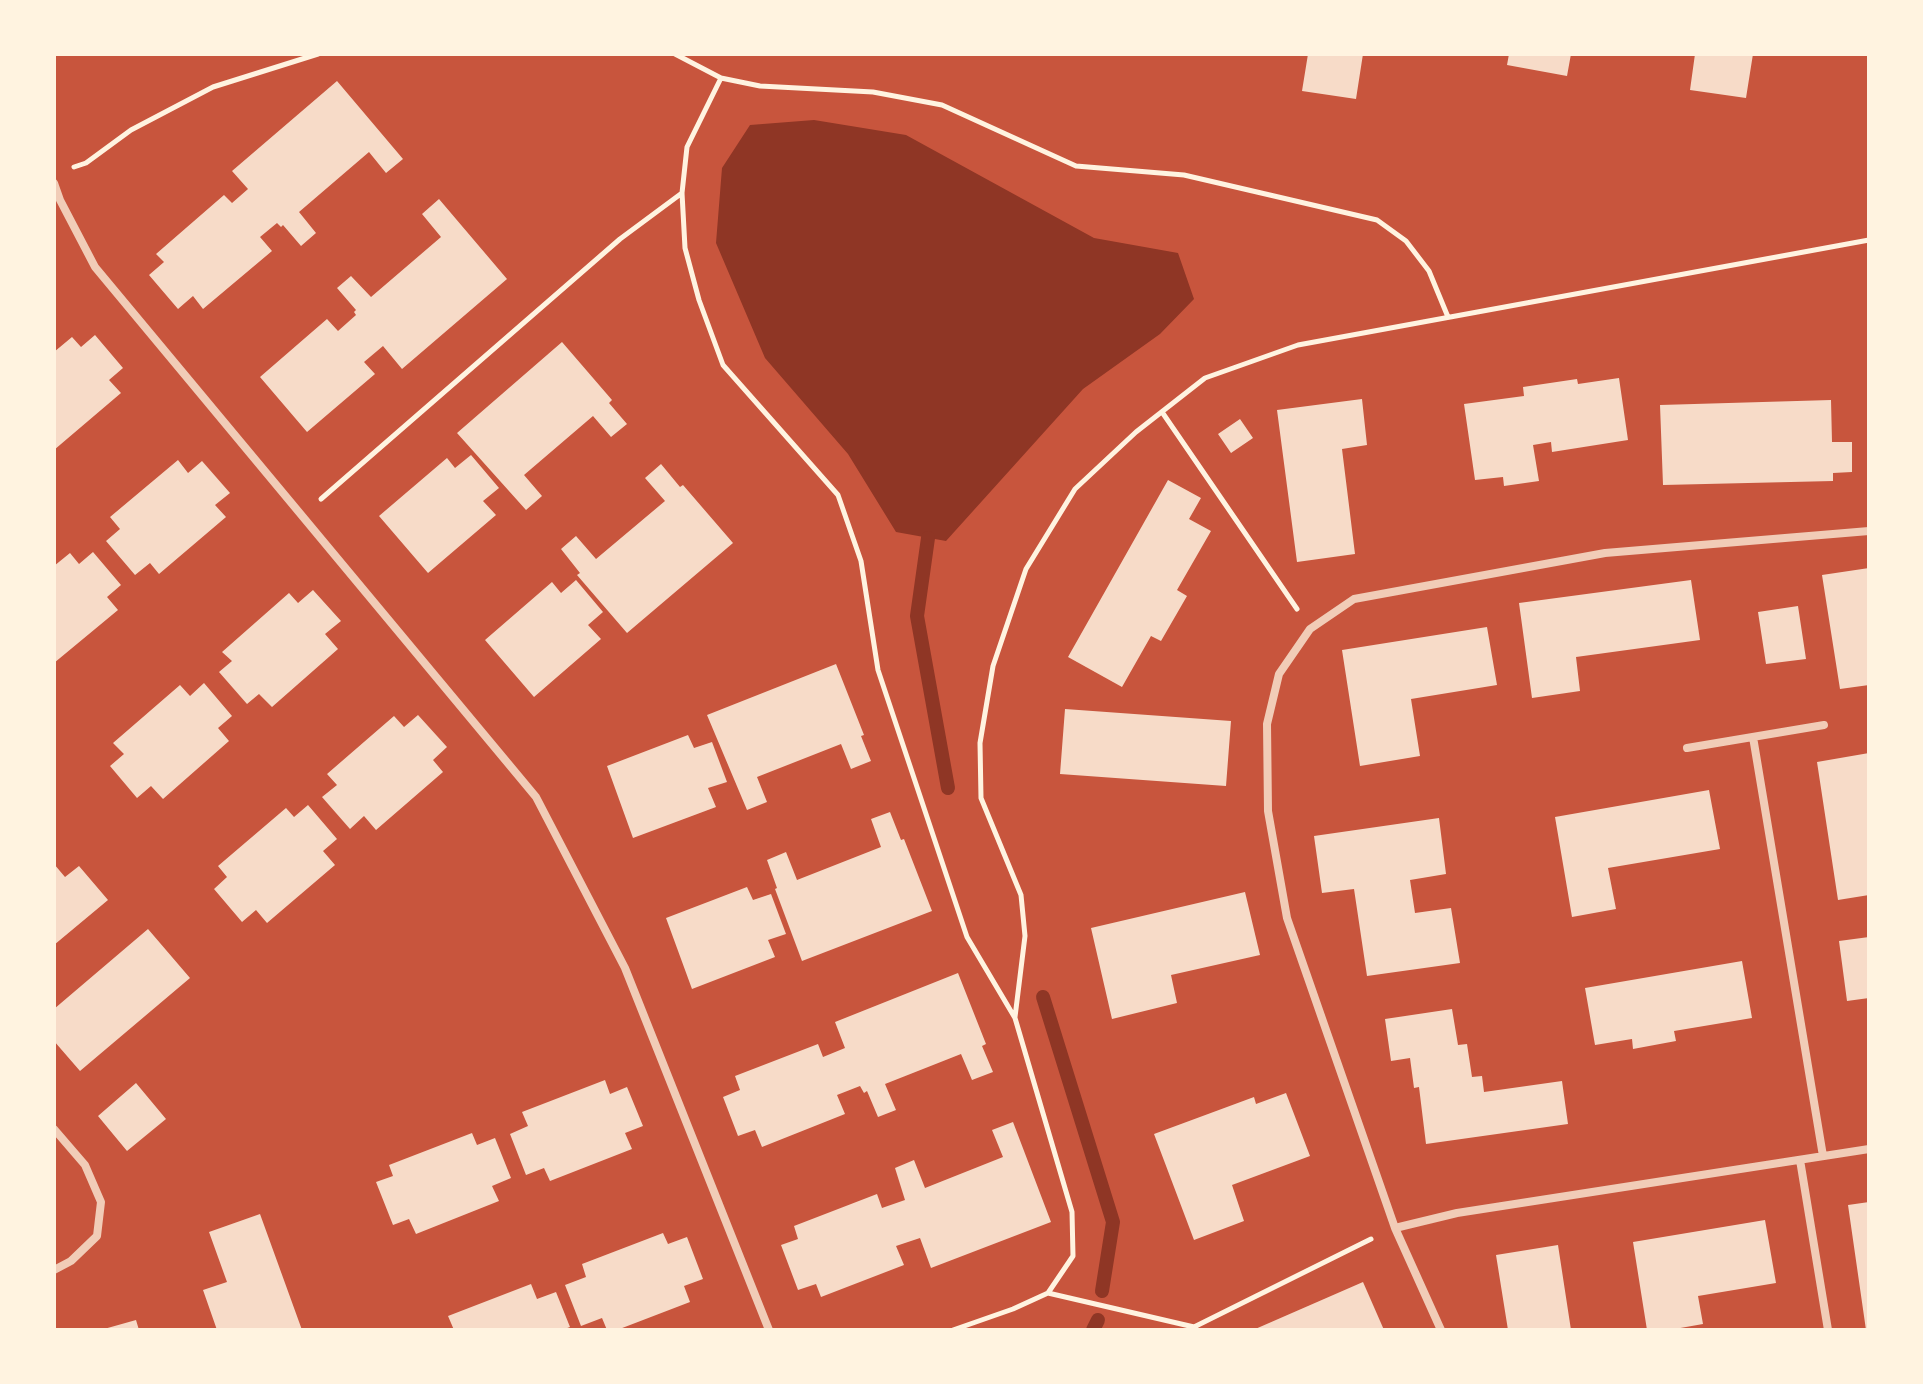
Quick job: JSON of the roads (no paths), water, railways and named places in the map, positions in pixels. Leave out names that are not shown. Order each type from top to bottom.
[{"type":"street","points":[[54,183],[57,202],[95,267],[536,797],[625,968],[769,1330]]},
{"type":"street","points":[[1441,1330],[1395,1228],[1287,918],[1268,811],[1267,724],[1279,674],[1310,629],[1354,599],[1605,553],[1869,531]]},
{"type":"street","points":[[1687,748],[1824,725]]},
{"type":"street","points":[[1753,737],[1823,1156]]},
{"type":"street","points":[[54,1129],[85,1165],[101,1202],[97,1236],[71,1261],[54,1270]]},
{"type":"street","points":[[1395,1228],[1457,1213],[1869,1149]]},
{"type":"street","points":[[1800,1160],[1828,1330]]},
{"type":"waterway","points":[[928,538],[917,616],[948,788]]},
{"type":"waterway","points":[[1043,997],[1113,1222],[1102,1291]]},
{"type":"waterway","points":[[1093,1330],[1098,1320]]}]
